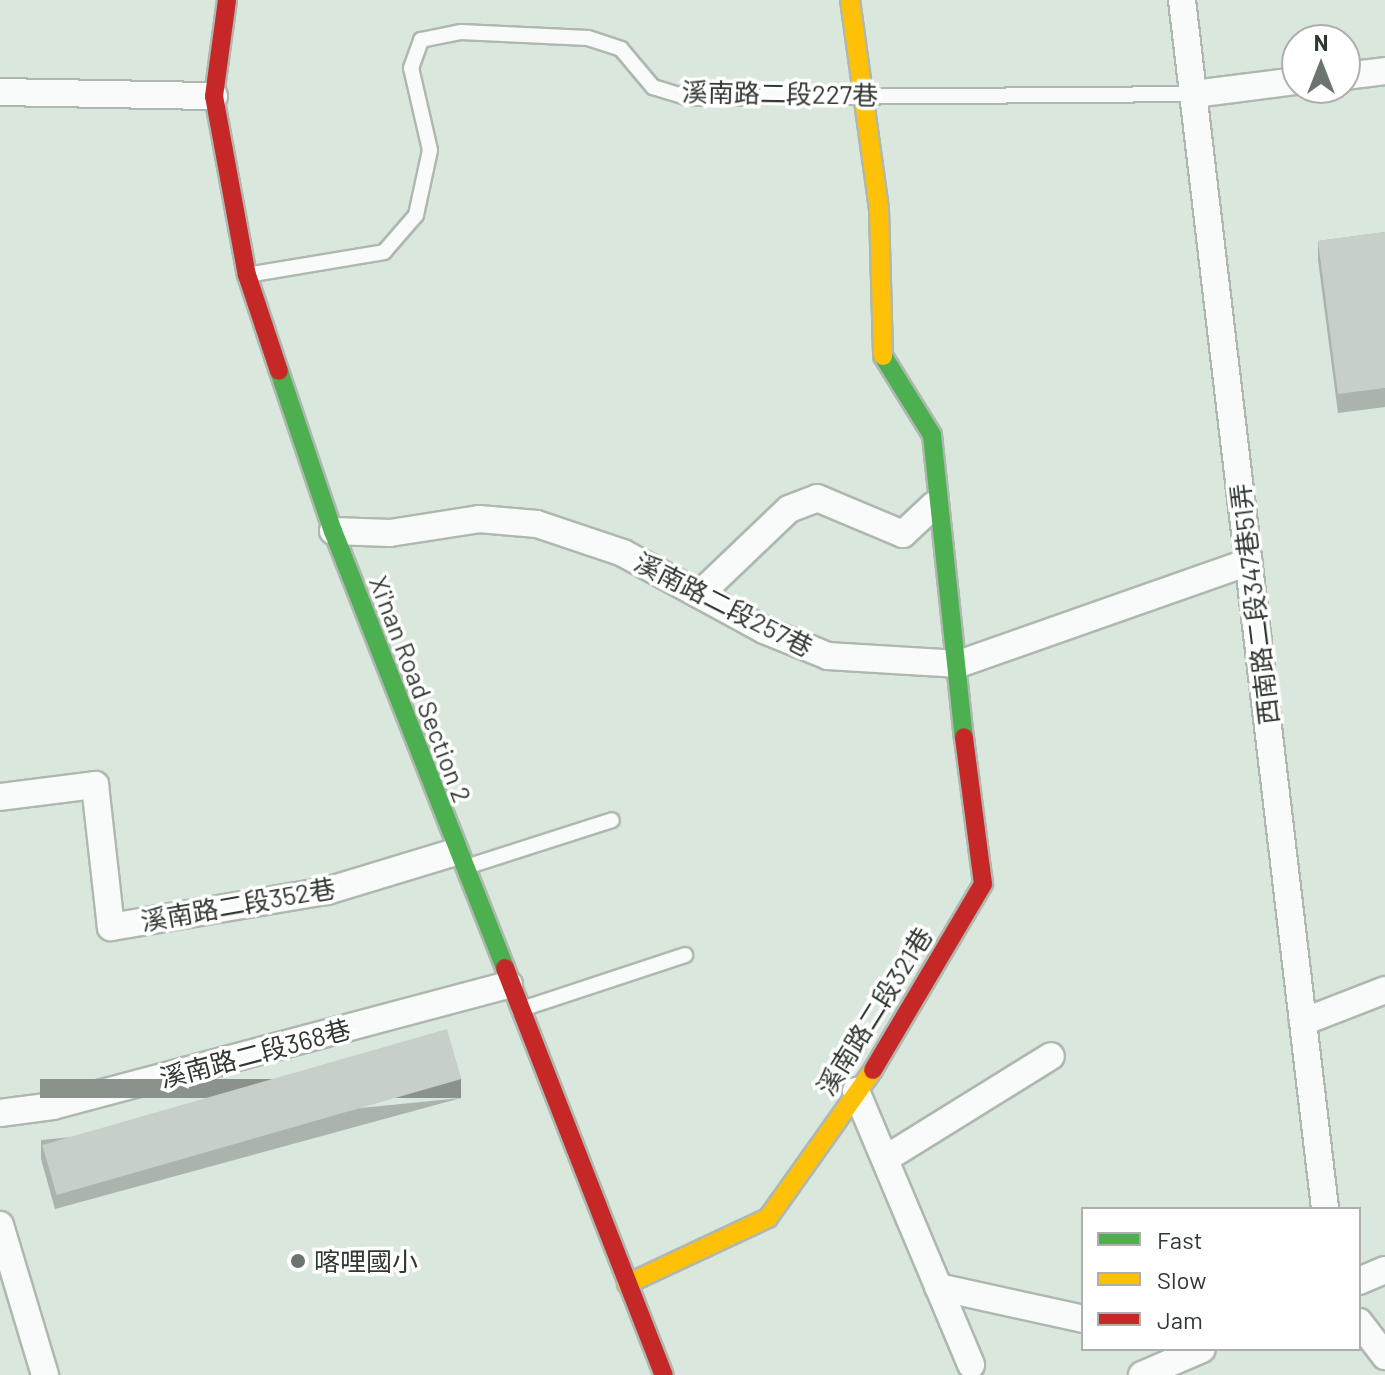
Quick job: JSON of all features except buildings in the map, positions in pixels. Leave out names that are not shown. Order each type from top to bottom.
[{"type":"street","name":"Xi'nan Road Section 2","points":[[227,0],[214,96],[247,275],[333,531],[459,860],[664,1375]]},
{"type":"street","name":"溪南路二段321巷","points":[[627,1284],[768,1218],[856,1091],[983,884],[959,664],[934,505],[932,435],[877,347],[879,210],[860,94],[850,0]]},
{"type":"street","name":"西南路二段347巷51弄","points":[[1182,0],[1325,1207]]},
{"type":"street","points":[[1361,74],[1385,71]]},
{"type":"street","points":[[1194,94],[1281,83]]},
{"type":"street","points":[[0,92],[214,96]]},
{"type":"street","points":[[700,594],[789,509],[817,498],[903,534],[934,505]]},
{"type":"street","name":"溪南路二段257巷","points":[[333,531],[390,533],[479,519],[537,524],[623,553],[828,656],[959,664],[1249,562]]},
{"type":"street","name":"溪南路二段352巷","points":[[0,797],[95,785],[111,927],[313,894],[459,860]]},
{"type":"street","points":[[1303,1022],[1385,990]]},
{"type":"street","name":"溪南路二段368巷","points":[[0,1113],[53,1106],[514,998]]},
{"type":"street","points":[[885,1159],[1051,1056]]},
{"type":"street","points":[[856,1091],[971,1365]]},
{"type":"street","points":[[0,1225],[45,1375]]},
{"type":"street","points":[[1361,1280],[1385,1270]]},
{"type":"street","points":[[938,1287],[1081,1319]]},
{"type":"street","points":[[1361,1325],[1385,1356]]},
{"type":"street","points":[[1142,1375],[1197,1351]]},
{"type":"lane","name":"溪南路二段227巷","points":[[247,275],[384,252],[416,215],[430,150],[411,68],[421,40],[461,32],[588,38],[621,49],[653,87],[689,98],[860,94],[1194,94]]},
{"type":"lane","points":[[459,860],[612,820]]},
{"type":"lane","points":[[514,998],[685,955]]},
{"type":"traffic: fast","points":[[883,356],[932,435],[964,737]]},
{"type":"traffic: fast","points":[[279,371],[333,531],[505,968]]},
{"type":"traffic: slow","points":[[850,0],[879,210],[883,356]]},
{"type":"traffic: slow","points":[[627,1284],[768,1218],[873,1070]]},
{"type":"traffic: jam","points":[[227,0],[214,96],[247,275],[279,371]]},
{"type":"traffic: jam","points":[[873,1070],[983,884],[964,737]]},
{"type":"traffic: jam","points":[[505,968],[664,1375]]},
{"type":"place","name":"喀哩國小","points":[[298,1261]]}]
